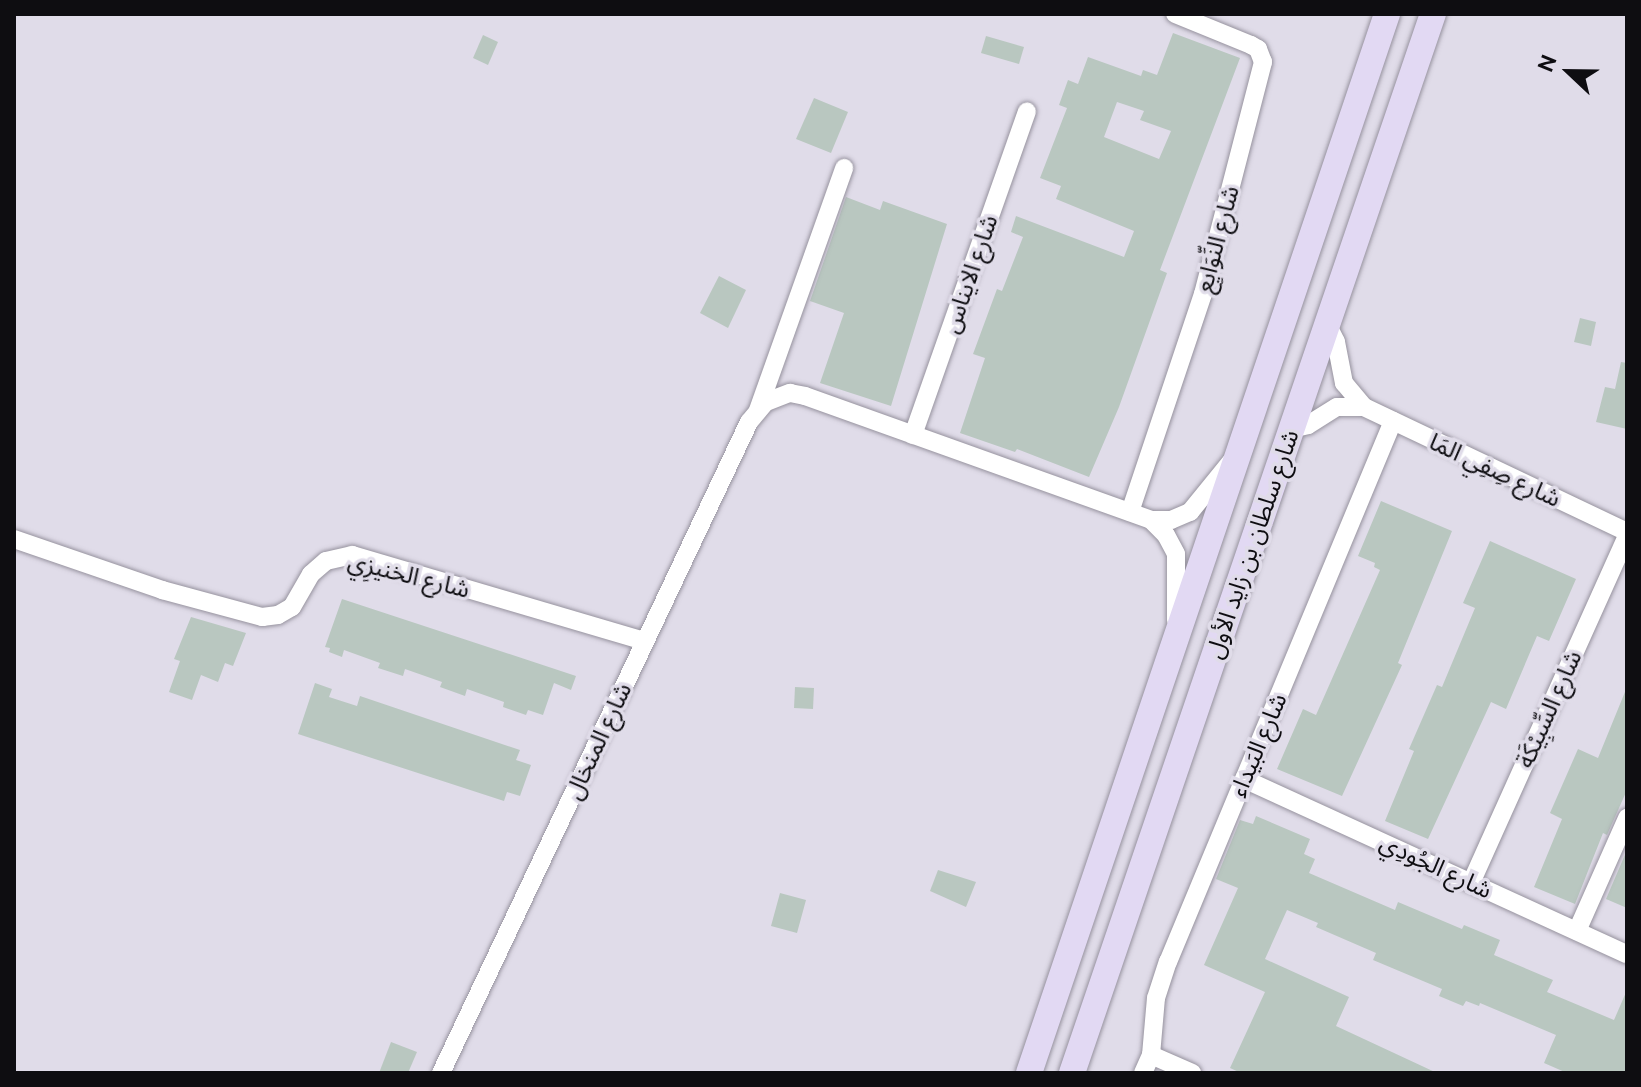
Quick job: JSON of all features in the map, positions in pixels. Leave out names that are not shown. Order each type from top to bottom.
[{"type":"main road","name":"شارع سلطان بن زايد الأول","points":[[1029,1073],[1387,14]]},
{"type":"main road","name":"شارع سلطان بن زايد الأول","points":[[1072,1073],[1433,14]]},
{"type":"street","name":"شارع النِّوَايِع","points":[[1130,512],[1203,294],[1263,62],[1258,49],[1251,45],[1175,14]]},
{"type":"street","name":"شارع الايناس","points":[[913,435],[1027,112]]},
{"type":"street","name":"شارع المنخال","points":[[441,1073],[758,410],[844,168]]},
{"type":"street","points":[[1327,324],[1336,342],[1344,383],[1364,407]]},
{"type":"street","points":[[758,410],[777,396],[790,393],[1151,520],[1171,520],[1190,512],[1238,455]]},
{"type":"street","points":[[1291,429],[1308,425],[1337,407],[1364,407]]},
{"type":"street","name":"شارع صِفِي المَا","points":[[1364,407],[1627,534]]},
{"type":"street","name":"شارع البَيداء","points":[[1143,1073],[1151,1055],[1153,1017],[1161,980],[1393,421]]},
{"type":"street","points":[[1151,520],[1166,535],[1176,554],[1177,632]]},
{"type":"street","name":"شارع السِّبِيْكَة","points":[[1471,883],[1627,534]]},
{"type":"street","name":"شارع الخنيزِي","points":[[14,539],[162,590],[262,617],[278,615],[292,607],[311,574],[326,561],[352,555],[645,641]]},
{"type":"street","name":"شارع الجُودِي","points":[[1244,779],[1627,954]]},
{"type":"street","points":[[1577,931],[1627,818]]},
{"type":"street","points":[[1151,1055],[1192,1073]]},
{"type":"building","points":[[1173,33],[1240,58],[1160,270],[1167,273],[1119,407],[1089,477],[1017,449],[1015,452],[960,433],[985,358],[973,354],[997,289],[1002,291],[1023,237],[1011,232],[1016,216],[1124,257],[1134,231],[1056,199],[1061,186],[1040,178],[1067,108],[1059,105],[1068,80],[1078,84],[1088,57],[1141,76],[1143,70],[1157,75]],"holes":[[[1117,102],[1144,111],[1140,120],[1171,131],[1159,159],[1104,137]]]},
{"type":"building","points":[[483,35],[498,42],[488,65],[473,58]]},
{"type":"building","points":[[986,36],[1024,47],[1019,64],[981,53]]},
{"type":"building","points":[[814,98],[848,112],[831,153],[796,139]]},
{"type":"building","points":[[846,197],[880,210],[883,201],[947,224],[891,406],[820,383],[844,313],[810,301]]},
{"type":"building","points":[[719,276],[746,290],[728,328],[700,313]]},
{"type":"building","points":[[1580,318],[1596,322],[1591,346],[1574,342]]},
{"type":"building","points":[[1621,362],[1627,363],[1627,429],[1596,422],[1605,387],[1615,389]]},
{"type":"building","points":[[1381,501],[1452,531],[1398,663],[1402,665],[1342,796],[1277,769],[1303,709],[1316,715],[1380,570],[1374,567],[1375,563],[1358,556]]},
{"type":"building","points":[[1490,541],[1576,579],[1549,641],[1537,636],[1506,709],[1491,702],[1428,839],[1385,821],[1414,751],[1409,749],[1437,685],[1442,687],[1475,608],[1463,603]]},
{"type":"building","points":[[342,599],[576,676],[571,690],[554,683],[543,715],[528,710],[526,715],[503,707],[504,702],[467,689],[465,696],[440,687],[442,682],[405,669],[403,676],[378,668],[380,663],[344,650],[342,657],[329,652],[330,648],[325,647]]},
{"type":"building","points":[[191,617],[246,633],[233,666],[225,663],[218,682],[201,675],[192,700],[169,692],[180,661],[174,659]]},
{"type":"building","points":[[315,683],[332,689],[329,697],[357,706],[360,696],[520,750],[516,760],[531,765],[520,796],[507,792],[504,801],[298,734]]},
{"type":"building","points":[[795,687],[814,688],[813,709],[794,708]]},
{"type":"building","points":[[1627,687],[1627,790],[1607,835],[1603,833],[1575,904],[1534,887],[1562,819],[1550,813],[1578,749],[1598,758]]},
{"type":"building","points":[[1256,816],[1310,839],[1304,854],[1315,859],[1309,873],[1395,910],[1398,902],[1462,929],[1464,925],[1500,940],[1494,955],[1553,980],[1547,992],[1614,1020],[1627,990],[1627,1073],[1567,1073],[1544,1063],[1556,1035],[1480,1003],[1479,1006],[1466,1001],[1463,1006],[1439,996],[1442,989],[1373,960],[1376,953],[1316,927],[1318,923],[1287,910],[1265,959],[1349,997],[1336,1026],[1437,1073],[1241,1073],[1230,1068],[1265,992],[1204,965],[1238,888],[1216,879],[1240,820],[1253,824]]},
{"type":"building","points":[[1627,850],[1627,908],[1606,899]]},
{"type":"building","points":[[938,870],[976,882],[966,907],[930,891]]},
{"type":"building","points":[[780,893],[806,900],[797,933],[771,926]]},
{"type":"building","points":[[391,1042],[417,1052],[408,1073],[379,1073]]}]
